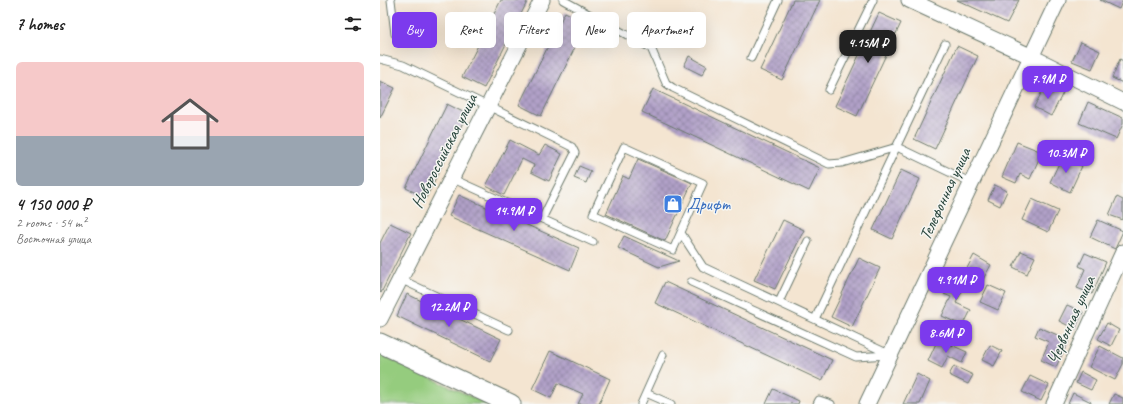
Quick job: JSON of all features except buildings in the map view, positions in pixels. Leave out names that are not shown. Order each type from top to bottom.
[{"type":"street","name":"Новороссийская улица","points":[[380,319],[542,0]]},
{"type":"street","name":"Телефонная улица","points":[[867,404],[972,183],[1030,56],[1058,0]]},
{"type":"street","points":[[918,2],[1123,102]]},
{"type":"street","name":"Червонная улица","points":[[1054,404],[1123,252]]},
{"type":"street","points":[[380,344],[511,404]]},
{"type":"lane","points":[[391,0],[392,12]]},
{"type":"lane","points":[[562,0],[651,48],[666,83],[672,88],[829,164],[842,163],[897,147],[972,183]]},
{"type":"lane","points":[[751,58],[778,0]]},
{"type":"lane","points":[[829,90],[873,0]]},
{"type":"lane","points":[[815,319],[945,44]]},
{"type":"lane","points":[[380,59],[403,66],[572,147],[575,153],[542,220]]},
{"type":"lane","points":[[624,147],[704,183],[681,233],[673,250],[593,214],[624,147]]},
{"type":"lane","points":[[451,178],[593,242]]},
{"type":"lane","points":[[681,233],[703,267],[891,355]]},
{"type":"lane","points":[[779,302],[808,240]]},
{"type":"lane","points":[[400,279],[509,330]]},
{"type":"lane","points":[[691,282],[856,357],[891,355]]},
{"type":"lane","points":[[641,404],[663,356]]},
{"type":"lane","points":[[646,393],[671,404]]},
{"type":"lane","points":[[817,404],[819,400],[831,404]]},
{"type":"green space","points":[[380,354],[487,404],[380,404]]},
{"type":"place","name":"Дрифт","points":[[673,204]]}]
